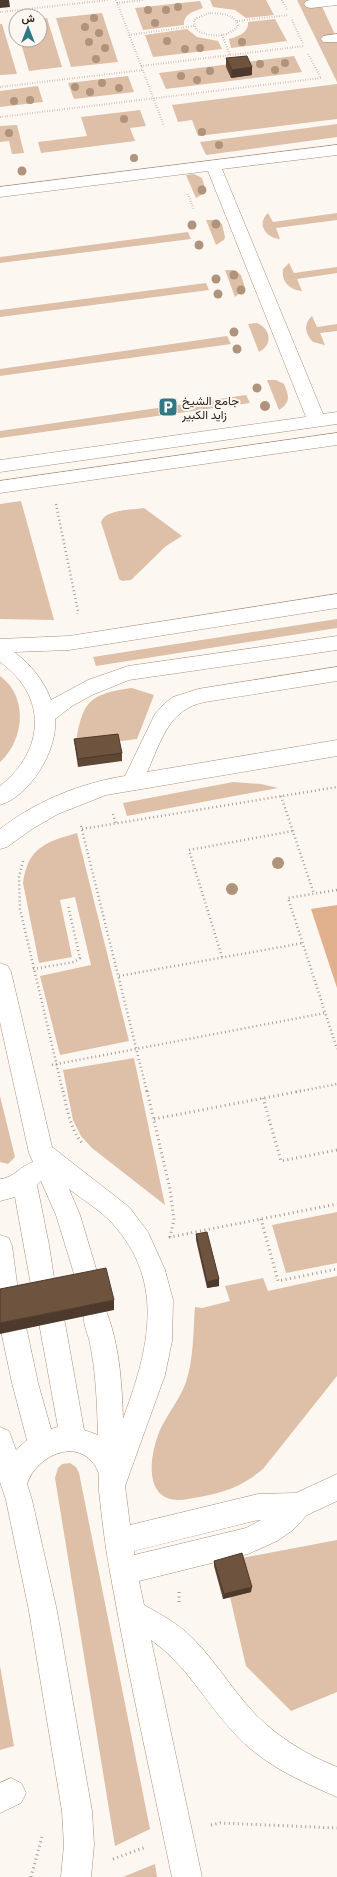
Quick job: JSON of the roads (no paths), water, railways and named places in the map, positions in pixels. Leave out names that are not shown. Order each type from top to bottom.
[{"type":"street","points":[[311,4],[337,1]]},
{"type":"street","points":[[0,192],[337,150]]},
{"type":"street","points":[[213,165],[317,421]]},
{"type":"street","points":[[0,466],[337,418]]},
{"type":"street","points":[[0,487],[337,439]]},
{"type":"street","points":[[0,646],[69,643],[337,601]]},
{"type":"street","points":[[46,715],[72,695],[105,680],[128,673],[337,643]]},
{"type":"street","points":[[0,653],[21,668],[33,682],[42,698],[46,715],[46,731],[42,748],[34,763],[23,778],[4,794],[0,814]]},
{"type":"street","points":[[133,781],[162,720],[168,711],[178,703],[191,697],[205,694],[337,674]]},
{"type":"street","points":[[0,841],[13,830],[41,812],[73,797],[106,787],[133,781],[337,748]]},
{"type":"street","points":[[0,974],[41,1153],[68,1215],[88,1282]]},
{"type":"street","points":[[0,1190],[14,1188],[24,1182],[36,1170],[41,1153]]},
{"type":"street","points":[[41,1153],[120,1215],[139,1240],[153,1270],[160,1300],[159,1341],[152,1375],[111,1478]]},
{"type":"street","points":[[24,1182],[37,1245],[44,1291]]},
{"type":"street","points":[[0,1246],[7,1298]]},
{"type":"street","points":[[95,1314],[105,1354],[108,1375],[111,1478],[123,1571],[187,1877]]},
{"type":"street","points":[[52,1323],[73,1440]]},
{"type":"street","points":[[14,1331],[25,1383],[42,1445]]},
{"type":"street","points":[[0,1440],[43,1611],[77,1811],[79,1845],[76,1877]]},
{"type":"street","points":[[11,1488],[23,1461],[42,1445],[52,1441],[73,1440],[88,1444],[100,1452],[111,1478]]},
{"type":"street","points":[[123,1571],[248,1541],[267,1532],[284,1521],[298,1506],[337,1487]]},
{"type":"street","points":[[118,1540],[258,1507],[298,1506]]},
{"type":"street","points":[[132,1614],[153,1625],[176,1642],[246,1725],[270,1746],[308,1769],[337,1782]]},
{"type":"place","name":"جامع الشيخ زايد الكبير","points":[[168,407]]}]
